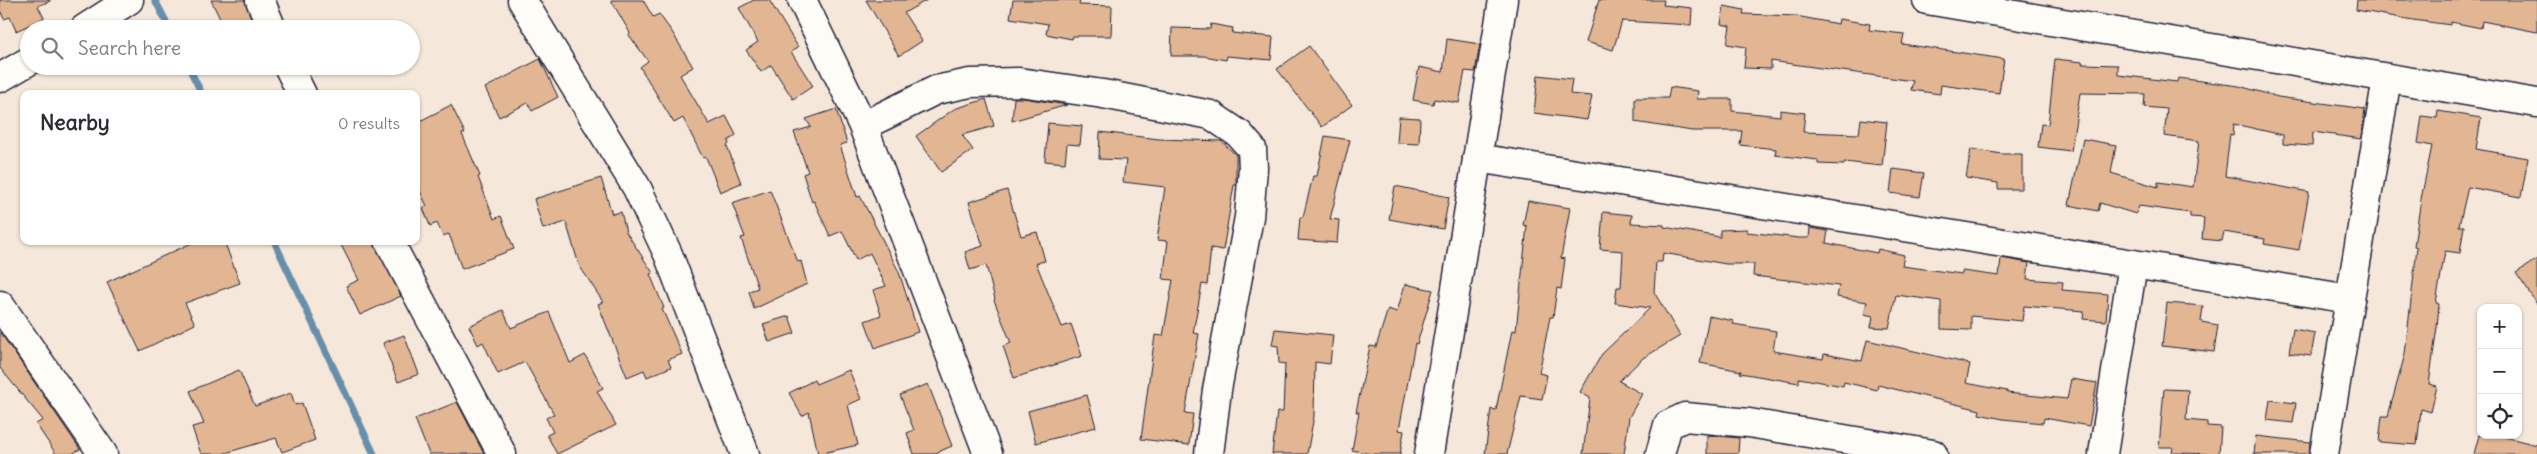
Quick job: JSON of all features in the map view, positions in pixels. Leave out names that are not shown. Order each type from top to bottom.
[{"type":"street","points":[[98,20],[129,0]]},
{"type":"street","points":[[260,0],[268,20]]},
{"type":"street","points":[[802,0],[863,126],[988,454]]},
{"type":"street","points":[[1429,454],[1503,0]]},
{"type":"street","points":[[1926,0],[2537,103]]},
{"type":"street","points":[[531,3],[637,188],[668,254],[746,454]]},
{"type":"street","points":[[0,78],[20,66]]},
{"type":"street","points":[[292,75],[300,90]]},
{"type":"street","points":[[2324,454],[2387,78]]},
{"type":"street","points":[[863,126],[936,90],[970,82],[1019,82],[1103,94],[1211,115],[1239,134],[1252,149],[1253,168],[1249,217],[1217,390],[1209,454]]},
{"type":"street","points":[[1477,158],[2350,299]]},
{"type":"street","points":[[391,245],[502,454]]},
{"type":"street","points":[[2103,454],[2132,264]]},
{"type":"street","points":[[0,305],[103,454]]},
{"type":"street","points":[[1660,454],[1668,424],[1685,416],[1749,423],[1933,454]]},
{"type":"building","points":[[0,0],[50,0],[38,6],[44,18],[40,20],[20,20],[20,29],[16,31],[10,17],[4,19],[0,10]]},
{"type":"building","points":[[211,0],[245,0],[252,20],[221,20]]},
{"type":"building","points":[[611,0],[643,0],[653,17],[659,14],[672,32],[693,67],[680,75],[709,124],[726,116],[736,135],[728,141],[729,144],[727,146],[741,183],[720,192],[706,157],[703,158],[683,118],[674,123],[640,67],[648,61],[629,35],[630,33]]},
{"type":"building","points":[[754,0],[769,0],[798,47],[791,52],[813,86],[793,99],[771,65],[761,72],[746,50],[758,42],[739,8]]},
{"type":"building","points":[[866,0],[927,0],[904,13],[922,41],[899,56]]},
{"type":"building","points":[[1013,0],[1080,0],[1079,5],[1112,6],[1111,36],[1073,36],[1072,39],[1046,34],[1048,24],[1010,18]]},
{"type":"building","points":[[1599,0],[1664,0],[1663,5],[1692,8],[1691,25],[1622,21],[1613,50],[1586,42]]},
{"type":"building","points":[[2357,0],[2537,0],[2537,32],[2482,21],[2481,28],[2451,22],[2451,25],[2413,20],[2356,10]]},
{"type":"building","points":[[1724,6],[1744,10],[1743,14],[1796,16],[1838,24],[1839,19],[1870,24],[1869,30],[1904,34],[1902,44],[2004,59],[1999,93],[1941,85],[1940,94],[1911,90],[1913,81],[1771,61],[1771,69],[1744,68],[1746,47],[1727,44],[1730,26],[1721,24]]},
{"type":"building","points":[[1211,24],[1233,28],[1232,33],[1273,37],[1271,60],[1227,56],[1226,60],[1204,56],[1171,56],[1172,28],[1210,29]]},
{"type":"building","points":[[1447,39],[1480,44],[1475,72],[1465,71],[1459,103],[1434,99],[1433,104],[1413,100],[1419,67],[1443,72]]},
{"type":"building","points":[[1309,46],[1352,105],[1322,127],[1277,69]]},
{"type":"building","points":[[540,59],[558,97],[532,111],[528,103],[499,117],[485,88]]},
{"type":"building","points":[[2055,59],[2083,62],[2082,64],[2118,65],[2118,75],[2177,82],[2178,78],[2239,86],[2278,97],[2365,109],[2361,139],[2313,132],[2312,146],[2283,144],[2283,135],[2234,124],[2233,135],[2230,134],[2225,176],[2309,192],[2299,250],[2264,244],[2265,239],[2224,232],[2222,241],[2202,239],[2204,218],[2190,217],[2190,213],[2139,206],[2136,214],[2100,203],[2098,211],[2069,205],[2083,139],[2116,145],[2111,173],[2158,187],[2158,182],[2193,187],[2199,141],[2164,136],[2167,109],[2144,107],[2145,94],[2080,93],[2071,151],[2038,147],[2041,124],[2048,125]]},
{"type":"building","points":[[1538,75],[1572,79],[1570,94],[1592,96],[1587,120],[1534,113]]},
{"type":"building","points":[[1670,87],[1698,91],[1697,99],[1732,99],[1732,111],[1780,116],[1780,110],[1805,113],[1803,132],[1859,134],[1861,119],[1887,122],[1882,166],[1844,162],[1844,165],[1818,164],[1818,160],[1775,155],[1776,149],[1740,145],[1742,131],[1692,131],[1635,122],[1635,98],[1668,98]]},
{"type":"building","points":[[1014,98],[1023,98],[1067,105],[1012,121]]},
{"type":"building","points":[[986,99],[994,126],[962,135],[973,150],[941,172],[916,136],[954,109]]},
{"type":"building","points":[[451,105],[465,133],[462,134],[480,176],[478,177],[494,219],[501,216],[514,249],[462,269],[449,234],[443,236],[437,223],[430,226],[423,208],[427,206],[420,191],[420,121]]},
{"type":"building","points":[[836,109],[847,143],[840,145],[857,197],[860,196],[899,272],[918,332],[875,348],[865,321],[881,315],[873,290],[886,286],[870,253],[856,260],[842,231],[830,236],[814,201],[812,202],[803,174],[808,172],[794,132],[811,127],[806,119]]},
{"type":"building","points":[[2438,111],[2481,118],[2476,149],[2528,158],[2521,197],[2468,187],[2459,226],[2464,226],[2460,253],[2445,251],[2436,303],[2439,304],[2429,384],[2437,386],[2431,412],[2421,409],[2417,445],[2379,442],[2382,416],[2388,416],[2405,354],[2417,247],[2414,246],[2432,146],[2418,143],[2422,116],[2437,118]]},
{"type":"building","points":[[1399,117],[1420,118],[1419,144],[1397,143]]},
{"type":"building","points":[[1048,123],[1082,126],[1080,145],[1067,144],[1065,163],[1045,161]]},
{"type":"building","points":[[1100,132],[1159,139],[1221,141],[1236,155],[1236,185],[1234,185],[1223,250],[1211,248],[1207,285],[1202,284],[1193,333],[1199,334],[1185,413],[1193,414],[1189,445],[1141,439],[1155,335],[1163,336],[1173,280],[1163,279],[1168,241],[1157,240],[1165,187],[1123,182],[1126,160],[1099,159]]},
{"type":"building","points":[[1325,136],[1350,140],[1330,219],[1339,220],[1337,243],[1298,240],[1300,217],[1303,217],[1313,176],[1317,176]]},
{"type":"building","points":[[1971,149],[2002,154],[2022,154],[2022,189],[1998,189],[1998,183],[1966,178]]},
{"type":"building","points":[[1893,169],[1924,173],[1920,197],[1890,193]]},
{"type":"building","points":[[601,178],[612,214],[621,212],[626,232],[653,273],[650,274],[664,308],[662,309],[682,354],[668,360],[671,367],[647,377],[644,370],[627,377],[598,304],[603,302],[579,265],[566,222],[543,229],[534,199]]},
{"type":"building","points":[[1395,186],[1449,197],[1443,229],[1389,219]]},
{"type":"building","points":[[770,190],[798,262],[801,261],[807,284],[754,309],[749,291],[758,288],[741,238],[745,237],[732,203]]},
{"type":"building","points":[[1007,190],[1021,236],[1037,232],[1045,261],[1036,263],[1062,327],[1071,324],[1082,356],[1014,378],[1003,346],[1011,343],[994,300],[986,265],[970,270],[965,252],[983,246],[969,202]]},
{"type":"building","points":[[1528,201],[1570,208],[1561,258],[1565,259],[1561,289],[1557,288],[1553,317],[1550,317],[1539,373],[1547,375],[1542,399],[1521,396],[1507,454],[1485,454],[1491,409],[1496,410],[1512,330],[1516,331],[1527,226],[1523,225]]},
{"type":"building","points":[[1603,212],[1632,215],[1631,223],[1664,225],[1664,227],[1720,237],[1720,230],[1747,229],[1747,232],[1799,238],[1809,238],[1810,228],[1828,231],[1826,243],[1877,253],[1878,249],[1904,255],[1902,266],[1962,274],[1962,271],[1999,276],[2001,258],[2029,263],[2027,279],[2063,282],[2062,290],[2108,294],[2106,321],[2083,319],[2084,311],[2024,306],[2022,321],[1971,316],[1971,330],[1941,329],[1941,301],[1896,295],[1889,328],[1871,327],[1873,316],[1864,314],[1867,302],[1837,297],[1839,286],[1753,276],[1754,264],[1726,264],[1663,253],[1662,262],[1656,262],[1654,292],[1680,336],[1643,358],[1619,381],[1642,394],[1629,417],[1624,454],[1583,454],[1590,398],[1580,392],[1602,354],[1650,308],[1615,303],[1617,287],[1621,287],[1623,251],[1600,249]]},
{"type":"building","points":[[187,245],[226,245],[240,283],[185,303],[195,324],[140,351],[107,282]]},
{"type":"building","points":[[341,245],[376,245],[401,296],[360,315],[346,286],[359,280]]},
{"type":"building","points":[[2537,259],[2537,304],[2516,273]]},
{"type":"building","points":[[1405,284],[1433,290],[1417,344],[1415,343],[1399,430],[1404,431],[1400,454],[1370,454],[1352,450],[1359,412],[1356,412],[1370,346],[1376,347],[1388,309],[1397,312]]},
{"type":"building","points":[[2167,303],[2203,306],[2201,322],[2218,325],[2214,352],[2162,346]]},
{"type":"building","points":[[503,310],[511,328],[549,312],[570,363],[585,355],[603,388],[597,391],[616,425],[557,454],[547,435],[553,432],[546,418],[554,414],[525,362],[498,374],[483,342],[478,345],[469,326]]},
{"type":"building","points":[[789,316],[795,333],[769,342],[763,324]]},
{"type":"building","points":[[1709,316],[1734,321],[1733,324],[1776,331],[1773,351],[1823,359],[1824,354],[1862,361],[1867,340],[1970,364],[1966,383],[2007,391],[2007,393],[2067,399],[2071,379],[2097,383],[2089,426],[2044,418],[2043,423],[2003,419],[1979,414],[1980,410],[1878,385],[1877,390],[1844,382],[1843,386],[1799,378],[1799,383],[1740,373],[1741,371],[1700,363]]},
{"type":"building","points":[[1275,329],[1333,335],[1330,364],[1315,362],[1314,416],[1307,454],[1272,454],[1277,412],[1283,412],[1285,364],[1279,363],[1278,346],[1272,345]]},
{"type":"building","points":[[2293,329],[2315,333],[2311,356],[2289,353]]},
{"type":"building","points":[[0,332],[80,449],[72,454],[56,454],[36,424],[43,420],[0,368]]},
{"type":"building","points":[[404,335],[419,374],[398,382],[383,343]]},
{"type":"building","points":[[239,370],[255,406],[291,393],[295,405],[302,403],[315,440],[282,452],[276,438],[222,454],[201,454],[192,427],[204,424],[190,391]]},
{"type":"building","points":[[849,370],[861,399],[848,405],[858,445],[818,454],[809,412],[802,416],[789,393],[814,380],[816,384]]},
{"type":"building","points":[[928,384],[952,446],[933,454],[914,454],[907,433],[914,430],[900,395]]},
{"type":"building","points":[[2164,389],[2188,390],[2186,420],[2207,422],[2207,426],[2221,427],[2219,454],[2172,453],[2173,447],[2159,447]]},
{"type":"building","points":[[1087,395],[1096,427],[1036,443],[1028,411]]},
{"type":"building","points":[[2270,400],[2296,403],[2293,423],[2267,420]]},
{"type":"building","points":[[457,402],[484,454],[429,454],[415,419]]},
{"type":"building","points":[[1707,435],[1739,438],[1738,454],[1707,454]]},
{"type":"building","points":[[2256,436],[2310,442],[2309,454],[2254,454]]},
{"type":"building","points":[[2478,439],[2513,439],[2537,445],[2537,454],[2474,454]]},
{"type":"waterway","points":[[155,0],[165,20]]},
{"type":"waterway","points":[[192,75],[200,90]]},
{"type":"waterway","points":[[276,245],[374,454]]}]
